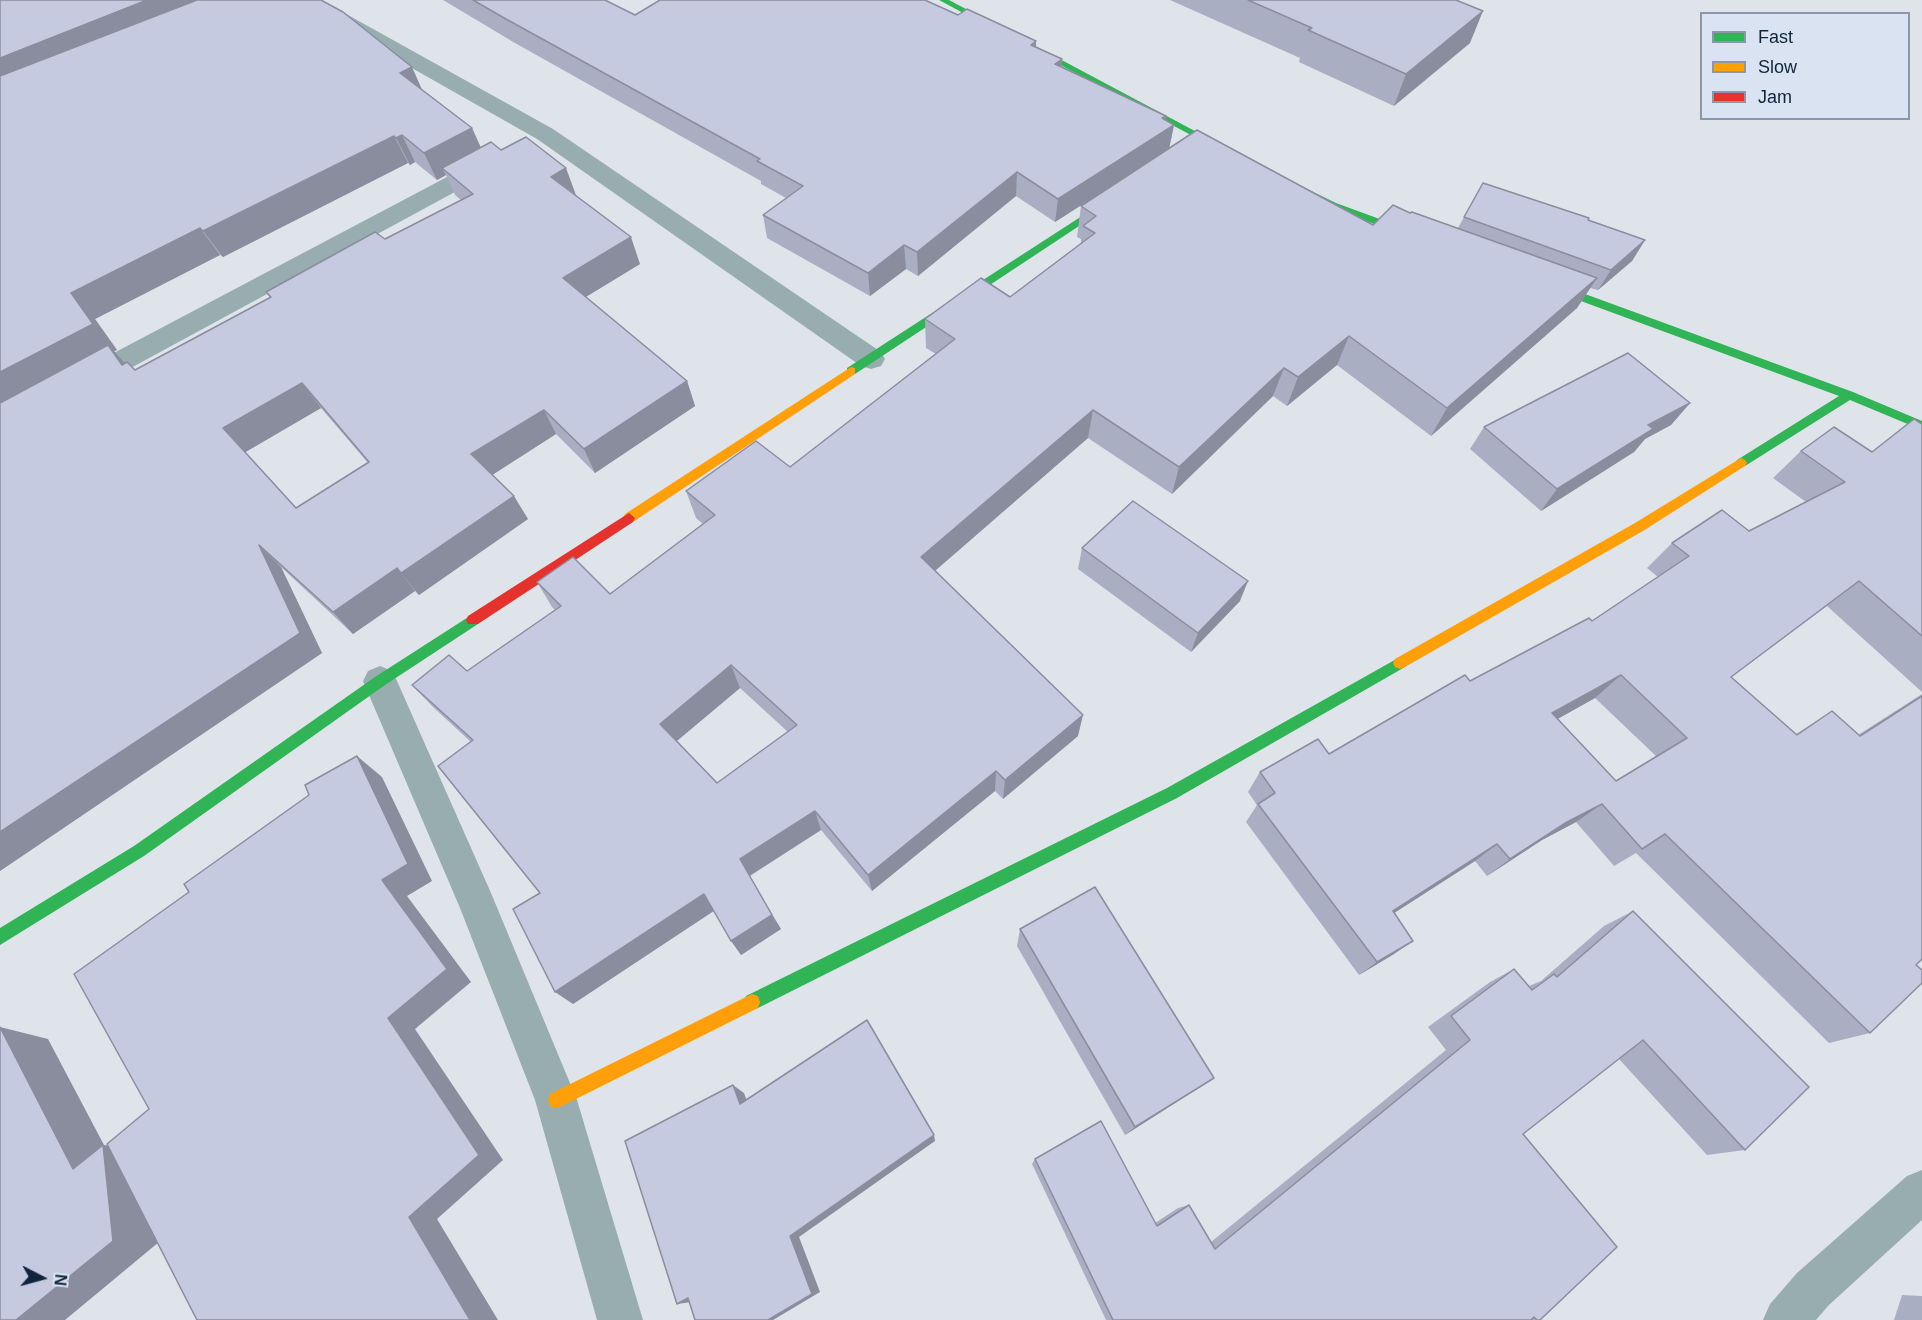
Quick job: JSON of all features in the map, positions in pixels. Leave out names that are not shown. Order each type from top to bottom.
[{"type":"street","points":[[306,0],[528,143],[871,358]]},
{"type":"street","points":[[943,0],[1199,143],[1243,160]]},
{"type":"street","points":[[58,395],[528,143]]},
{"type":"street","points":[[1293,185],[1332,205],[1434,242]]},
{"type":"street","points":[[0,937],[139,851],[380,681],[1125,191]]},
{"type":"street","points":[[1535,279],[1849,394],[1922,426]]},
{"type":"street","points":[[556,1100],[1173,793],[1639,526],[1849,394]]},
{"type":"street","points":[[380,681],[478,906],[556,1100],[620,1320]]},
{"type":"street","points":[[1786,1320],[1814,1288],[1922,1191]]},
{"type":"building","points":[[0,0],[147,0],[0,58]]},
{"type":"building","points":[[197,0],[321,0],[343,12],[412,67],[400,73],[472,128],[424,153],[402,135],[396,138],[394,136],[203,231],[200,228],[71,293],[93,324],[0,372],[0,76]]},
{"type":"building","points":[[473,0],[605,0],[635,15],[660,0],[925,0],[958,15],[967,9],[1036,41],[1031,45],[1062,59],[1055,64],[1166,116],[1162,118],[1174,125],[1058,199],[1017,172],[917,252],[904,245],[868,273],[763,215],[803,186],[757,161],[760,159]]},
{"type":"building","points":[[1248,0],[1456,0],[1483,11],[1406,74]]},
{"type":"building","points":[[1197,130],[1373,225],[1393,205],[1410,213],[1597,278],[1447,408],[1349,336],[1298,377],[1284,368],[1179,467],[1093,410],[921,557],[1083,715],[1005,780],[996,771],[868,875],[815,811],[740,859],[772,915],[731,941],[704,894],[555,992],[513,909],[540,893],[438,766],[473,740],[412,685],[449,655],[467,671],[561,606],[537,582],[573,557],[610,594],[715,515],[686,491],[756,441],[790,467],[955,339],[925,319],[981,278],[1010,297],[1095,233],[1083,226],[1096,216],[1081,206]],"holes":[[[731,665],[797,725],[717,783],[660,724]]]},
{"type":"building","points":[[526,137],[566,168],[551,177],[631,237],[563,278],[687,381],[584,449],[544,410],[471,454],[514,496],[401,573],[397,568],[333,612],[259,545],[300,633],[0,832],[0,403],[108,345],[122,365],[127,362],[135,370],[271,297],[266,292],[375,232],[385,239],[473,194],[442,168],[491,142],[501,150]],"holes":[[[302,383],[369,462],[296,508],[223,428]]]},
{"type":"building","points":[[1483,183],[1589,218],[1588,220],[1645,240],[1611,270],[1464,217]]},
{"type":"building","points":[[1628,353],[1690,403],[1648,425],[1653,429],[1557,489],[1484,427]]},
{"type":"building","points":[[1914,419],[1922,424],[1922,636],[1859,581],[1731,677],[1797,735],[1832,711],[1860,736],[1922,696],[1922,959],[1916,965],[1922,970],[1922,983],[1870,1033],[1665,834],[1642,849],[1602,804],[1567,822],[1510,859],[1497,844],[1393,911],[1413,941],[1377,962],[1258,804],[1275,793],[1260,772],[1318,739],[1329,754],[1465,675],[1470,681],[1589,618],[1592,621],[1689,556],[1672,543],[1722,510],[1749,531],[1845,482],[1801,451],[1834,427],[1872,452]],"holes":[[[1621,675],[1687,738],[1616,781],[1552,713]]]},
{"type":"building","points":[[1133,501],[1248,581],[1198,633],[1082,548]]},
{"type":"building","points":[[357,756],[408,864],[382,880],[447,969],[388,1018],[479,1155],[409,1217],[470,1320],[197,1320],[107,1144],[149,1109],[74,974],[189,892],[184,884],[309,795],[305,785]]},
{"type":"building","points":[[1095,887],[1214,1078],[1135,1127],[1020,929]]},
{"type":"building","points":[[1633,911],[1809,1087],[1745,1150],[1643,1040],[1523,1134],[1617,1247],[1540,1320],[1534,1317],[1531,1320],[1113,1320],[1035,1159],[1101,1121],[1157,1226],[1189,1205],[1215,1249],[1470,1040],[1451,1016],[1514,969],[1532,990],[1554,974],[1557,977]]},
{"type":"building","points":[[867,1020],[934,1135],[790,1236],[812,1294],[768,1320],[695,1320],[688,1298],[677,1304],[625,1141],[733,1085],[740,1104]]},
{"type":"building","points":[[0,1027],[73,1169],[103,1145],[113,1241],[16,1320],[0,1320]]},
{"type":"traffic: fast","points":[[943,0],[1233,154]]},
{"type":"traffic: fast","points":[[1303,190],[1332,205],[1419,237]]},
{"type":"traffic: fast","points":[[851,371],[1116,197]]},
{"type":"traffic: fast","points":[[1544,283],[1849,395],[1922,426]]},
{"type":"traffic: fast","points":[[1741,463],[1849,395]]},
{"type":"traffic: fast","points":[[0,937],[139,851],[380,681],[473,620]]},
{"type":"traffic: fast","points":[[752,1002],[1172,793],[1400,663]]},
{"type":"traffic: slow","points":[[629,518],[851,371]]},
{"type":"traffic: slow","points":[[1400,663],[1639,527],[1741,463]]},
{"type":"traffic: slow","points":[[556,1100],[752,1002]]},
{"type":"traffic: jam","points":[[473,620],[629,518]]}]
